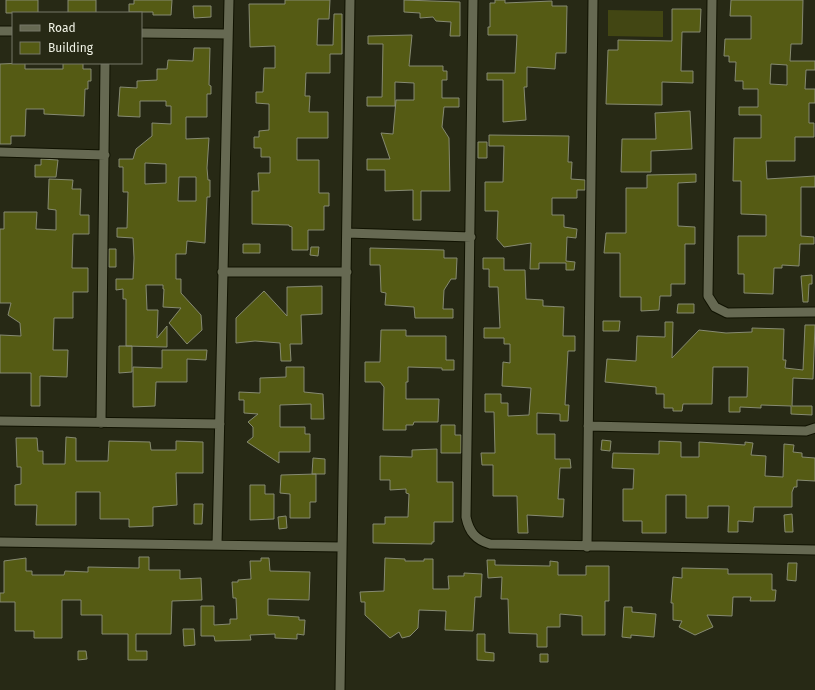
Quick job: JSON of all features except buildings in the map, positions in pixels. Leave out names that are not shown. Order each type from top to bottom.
[{"type":"street","points":[[217,545],[229,0]]},
{"type":"street","points":[[340,690],[350,0]]},
{"type":"street","points":[[473,0],[466,517],[468,525],[476,538],[490,544],[587,547],[815,550]]},
{"type":"street","points":[[587,547],[593,0]]},
{"type":"street","points":[[712,0],[708,296],[715,307],[727,313],[815,312]]},
{"type":"street","points":[[0,31],[12,31]]},
{"type":"street","points":[[142,33],[228,34]]},
{"type":"street","points":[[101,422],[105,64]]},
{"type":"street","points":[[0,152],[105,155]]},
{"type":"street","points":[[347,233],[470,238]]},
{"type":"street","points":[[222,272],[347,272]]},
{"type":"street","points":[[0,421],[220,424]]},
{"type":"street","points":[[588,426],[806,431],[815,428]]},
{"type":"street","points":[[0,542],[342,547]]},
{"type":"green space","points":[[608,10],[663,11],[663,37],[608,36]]}]
